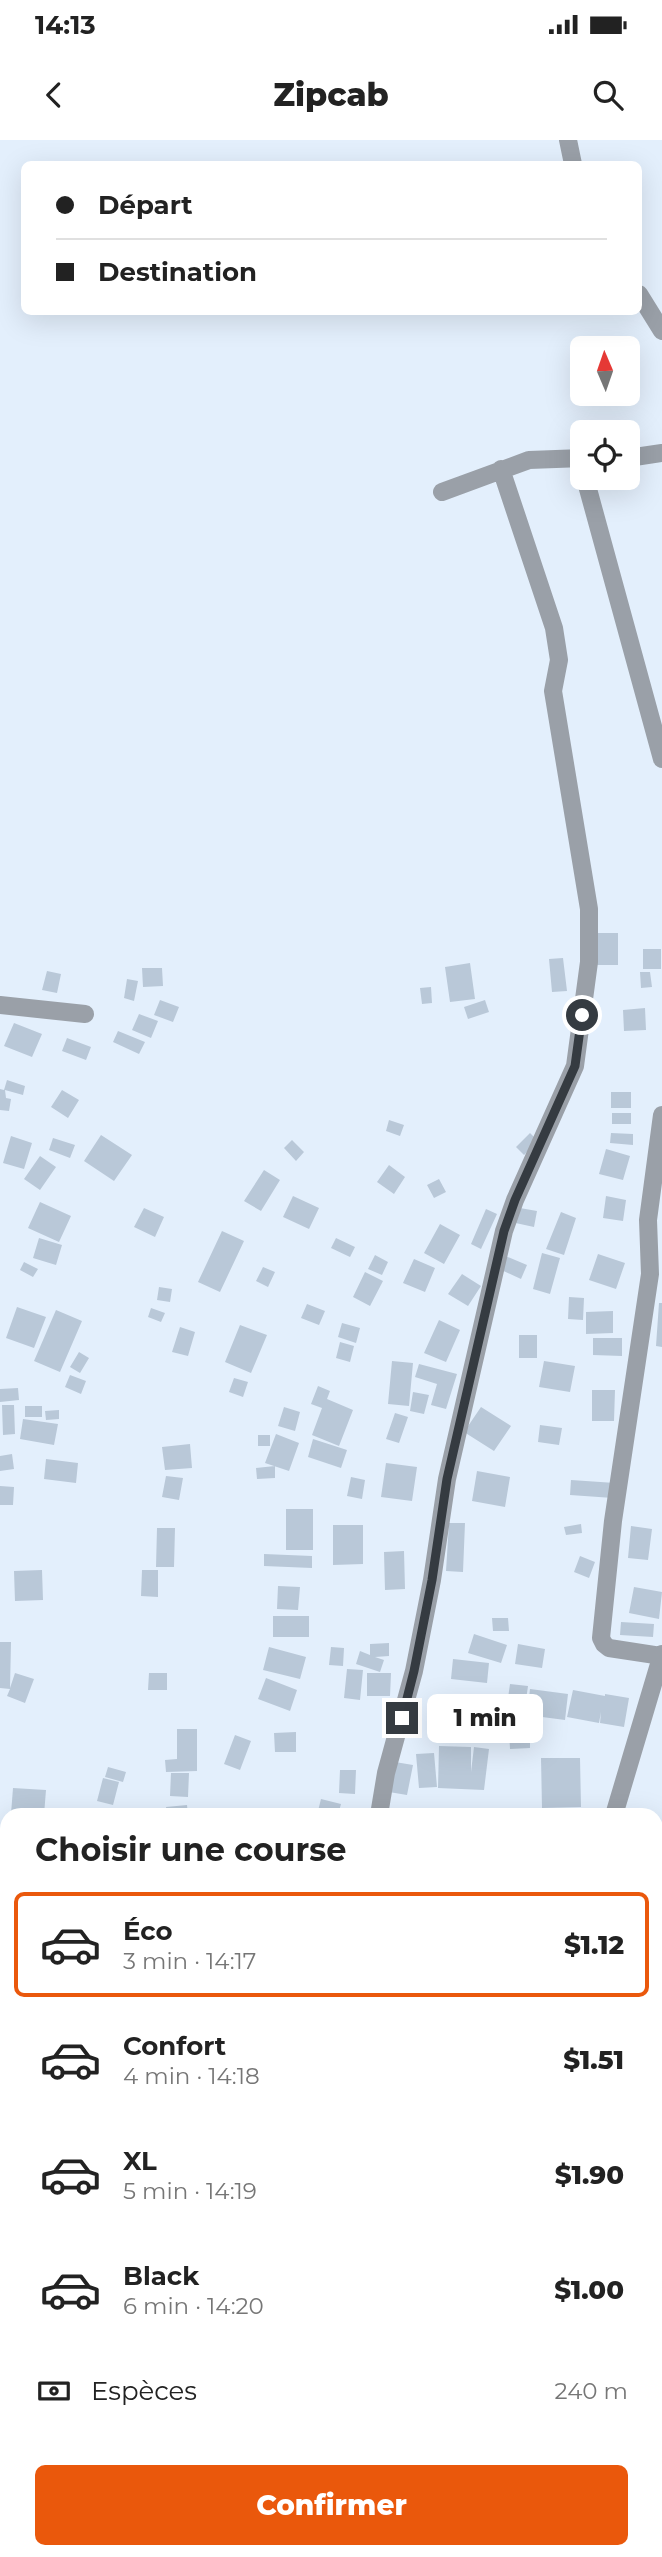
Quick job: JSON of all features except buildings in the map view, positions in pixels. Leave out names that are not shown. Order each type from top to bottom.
[{"type":"street","points":[[568,140],[572,161]]},
{"type":"street","points":[[642,299],[662,331]]},
{"type":"street","points":[[640,456],[662,453]]},
{"type":"street","points":[[442,492],[529,460],[570,462]]},
{"type":"street","points":[[380,1808],[386,1773],[414,1671],[432,1580],[447,1479],[504,1231],[515,1200],[575,1066],[589,962],[589,909],[553,691],[559,660],[554,628],[500,469]]},
{"type":"street","points":[[587,490],[662,759]]},
{"type":"street","points":[[0,1005],[85,1014]]},
{"type":"street","points":[[616,1808],[662,1655],[609,1648],[601,1638],[615,1509],[650,1275],[648,1220],[662,1115]]},
{"type":"route","points":[[402,1718],[432,1580],[447,1479],[504,1231],[515,1200],[575,1066],[582,1015]]}]
